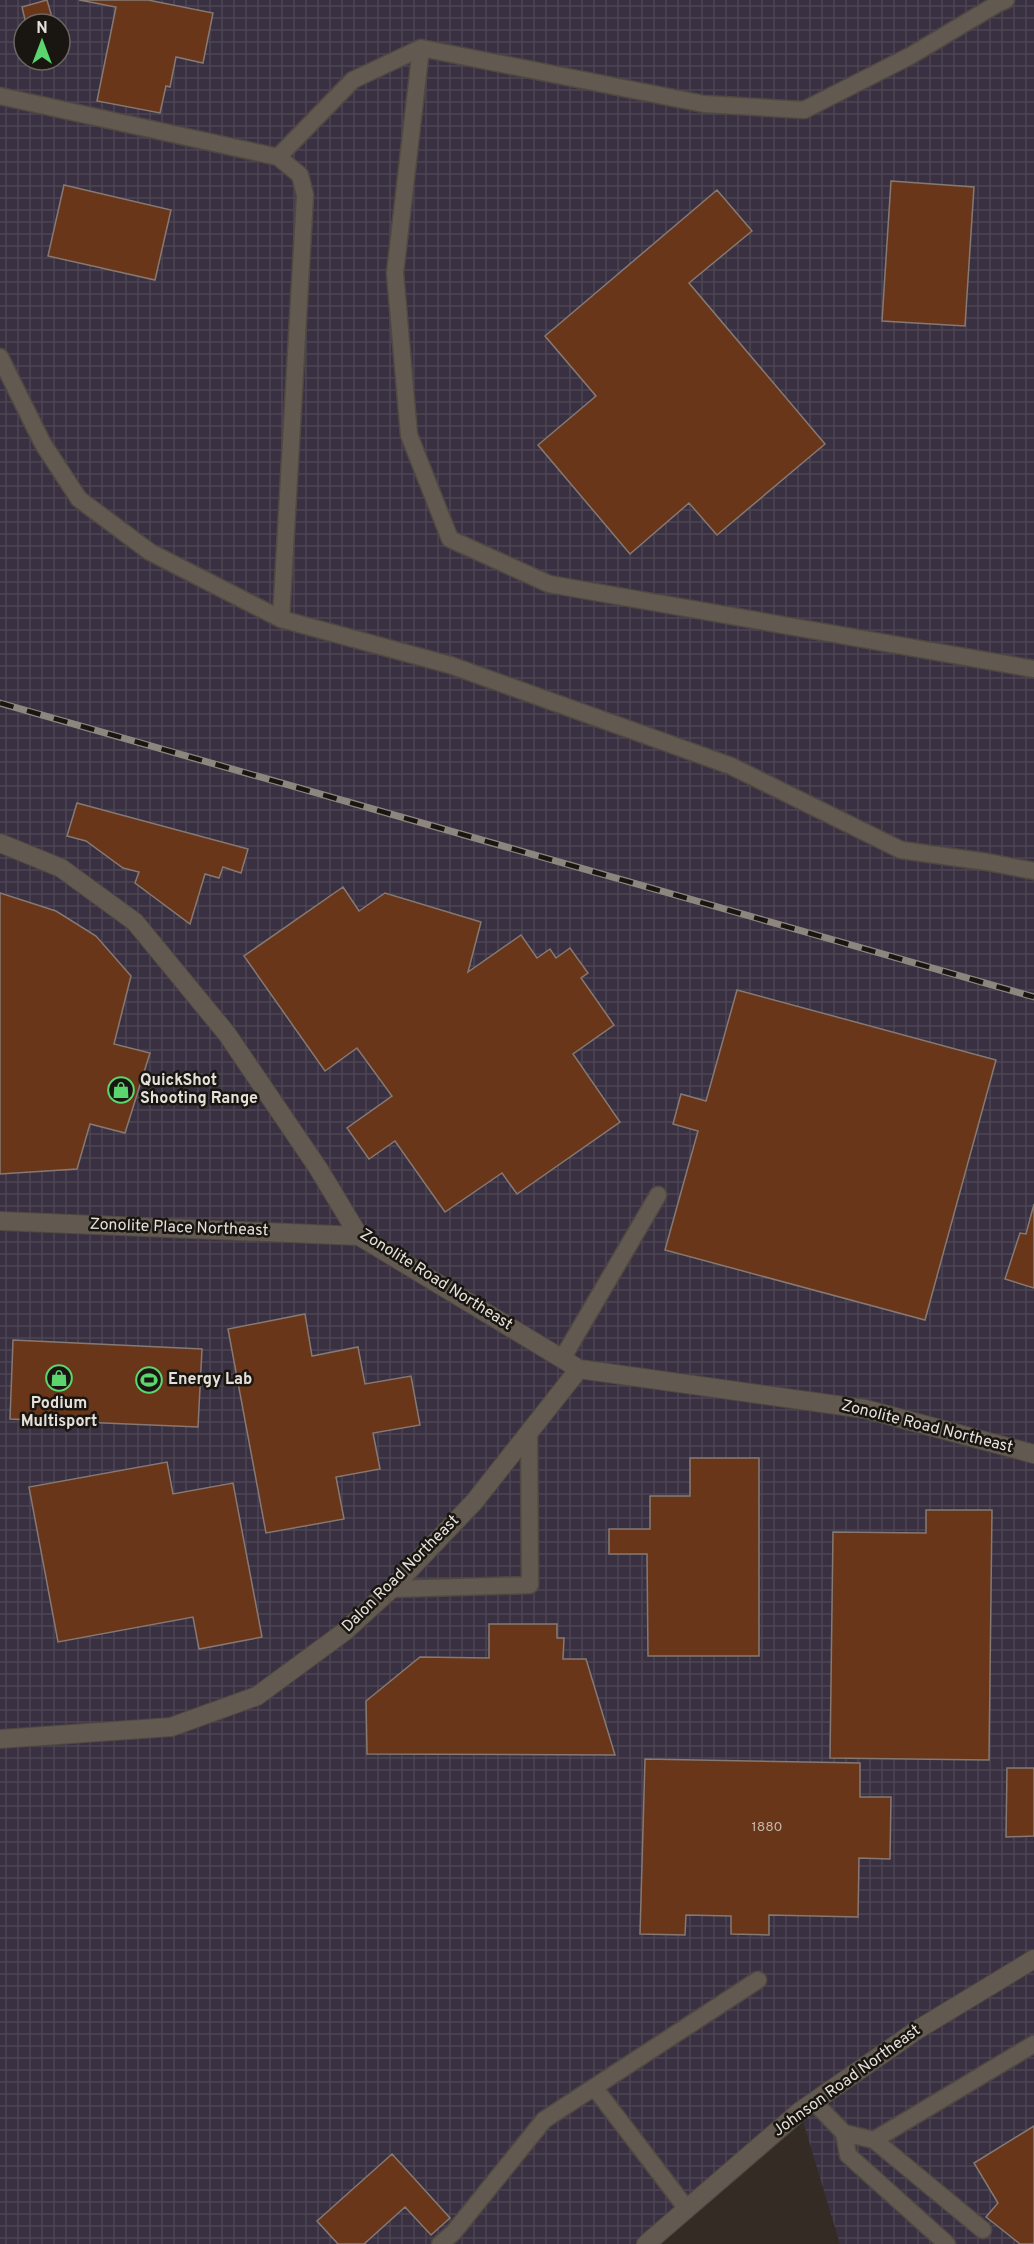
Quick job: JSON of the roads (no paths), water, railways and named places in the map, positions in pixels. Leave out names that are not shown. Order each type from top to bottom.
[{"type":"street","name":"Zonolite Road Northeast","points":[[0,843],[61,868],[135,922],[227,1034],[318,1168],[359,1236],[562,1359],[579,1369],[865,1408],[1034,1454]]},
{"type":"street","name":"Zonolite Place Northeast","points":[[0,1221],[359,1236]]},
{"type":"street","name":"Dalon Road Northeast","points":[[0,1739],[171,1727],[257,1696],[344,1632],[391,1589],[474,1502],[579,1369]]},
{"type":"street","name":"Johnson Road Northeast","points":[[646,2244],[799,2112],[917,2030],[1034,1959]]},
{"type":"lane","points":[[278,157],[353,80],[421,48],[704,104],[804,110],[910,56],[1006,0]]},
{"type":"lane","points":[[421,48],[395,273],[409,435],[450,539],[549,584],[1034,669]]},
{"type":"lane","points":[[0,96],[278,157],[300,175],[305,195],[281,619]]},
{"type":"lane","points":[[0,357],[43,444],[79,499],[150,552],[281,619],[450,665],[731,766],[901,850],[1034,871]]},
{"type":"lane","points":[[562,1359],[658,1196]]},
{"type":"lane","points":[[391,1589],[530,1585],[529,1432]]},
{"type":"lane","points":[[440,2244],[453,2233],[544,2120],[758,1980]]},
{"type":"lane","points":[[874,2139],[1034,2044]]},
{"type":"lane","points":[[594,2087],[687,2209]]},
{"type":"lane","points":[[814,2102],[844,2133],[848,2155],[947,2244]]},
{"type":"lane","points":[[844,2133],[874,2139],[983,2230]]},
{"type":"railway","points":[[0,703],[1034,997]]},
{"type":"place","name":"QuickShot Shooting Range","points":[[121,1090]]},
{"type":"place","name":"Podium Multisport","points":[[59,1378]]},
{"type":"place","name":"Energy Lab","points":[[149,1380]]}]
